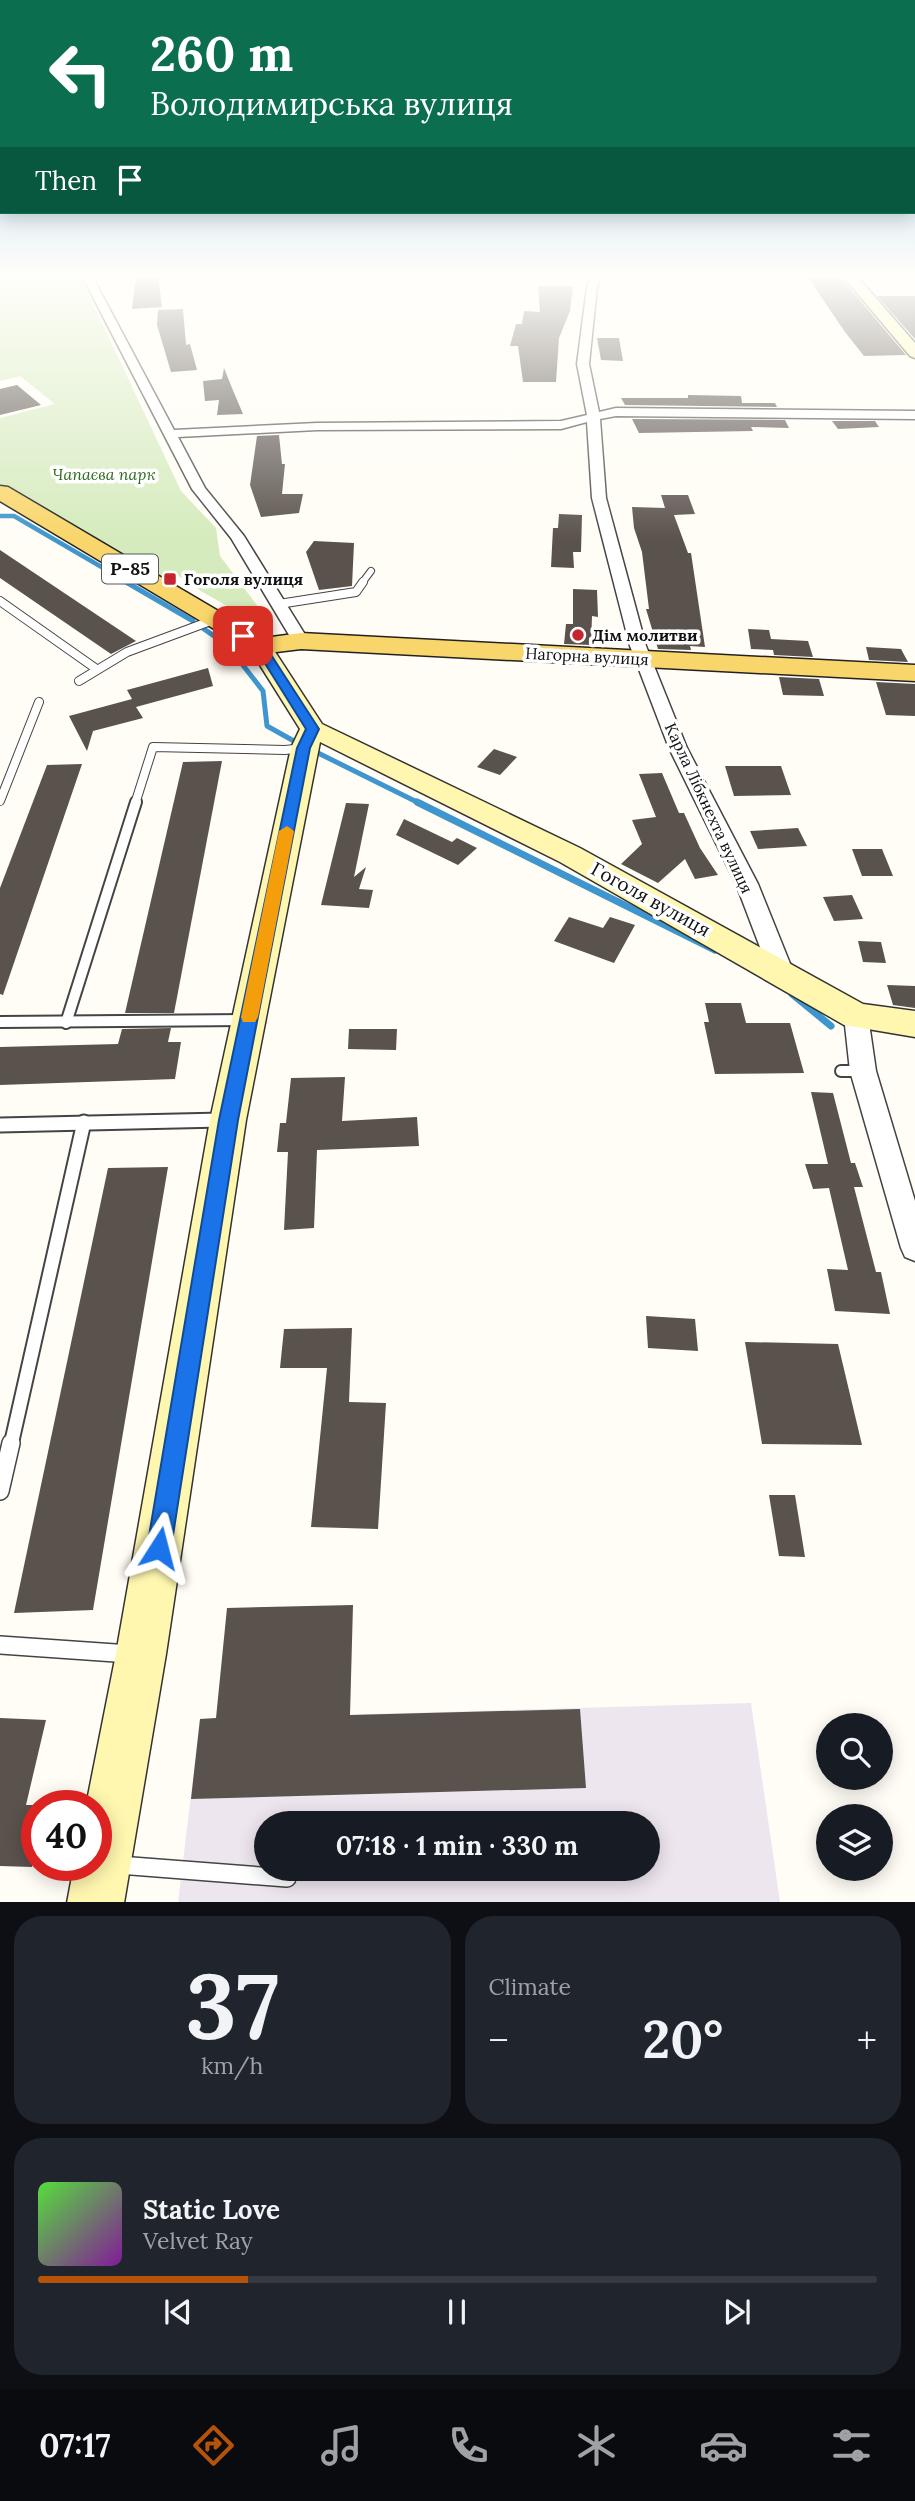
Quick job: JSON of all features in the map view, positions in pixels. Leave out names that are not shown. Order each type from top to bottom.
[{"type":"main road","name":"Р-85","points":[[0,492],[260,646]]},
{"type":"main road","name":"Нагорна вулиця","points":[[260,646],[301,641],[915,673]]},
{"type":"street","points":[[133,363],[199,489],[237,536],[301,641]]},
{"type":"street","name":"Карла Лібкнехта вулиця","points":[[583,363],[593,414],[599,498],[644,659],[678,748],[747,884],[781,971]]},
{"type":"street","points":[[171,434],[242,427],[443,428],[561,425],[579,422],[593,414],[616,412],[915,415]]},
{"type":"street","points":[[99,1884],[141,1654],[229,1120],[308,738],[260,646]]},
{"type":"street","name":"Гоголя вулиця","points":[[308,738],[570,855],[781,971],[856,1016],[915,1024]]},
{"type":"street","points":[[856,1016],[852,1071],[915,1248]]},
{"type":"lane","points":[[279,604],[356,592],[371,571]]},
{"type":"lane","points":[[0,601],[95,668]]},
{"type":"lane","points":[[79,681],[95,668],[168,636],[216,619]]},
{"type":"lane","points":[[0,801],[39,702]]},
{"type":"lane","points":[[66,1023],[153,747],[285,750],[308,738]]},
{"type":"lane","points":[[0,1022],[249,1020]]},
{"type":"lane","points":[[0,1125],[229,1120]]},
{"type":"lane","points":[[0,1491],[84,1122]]},
{"type":"lane","points":[[0,1645],[141,1654]]},
{"type":"lane","points":[[99,1884],[254,1879]]},
{"type":"shaded area","points":[[751,1703],[780,1902],[178,1902],[200,1719]]},
{"type":"green space","name":"Чапаєва парк","points":[[0,363],[121,363],[181,491],[216,528],[220,556],[268,620],[260,625],[194,587],[204,582],[192,574],[182,578],[175,574],[160,580],[0,487],[0,418],[55,404],[20,376],[0,381]]},
{"type":"building","points":[[168,363],[195,363],[197,370],[171,372]]},
{"type":"building","points":[[520,363],[557,363],[556,382],[523,382]]},
{"type":"building","points":[[224,368],[243,414],[217,415],[219,400],[205,401],[203,381],[222,379]]},
{"type":"building","points":[[17,385],[41,405],[0,415],[0,389]]},
{"type":"building","points":[[688,395],[741,396],[742,403],[775,403],[777,407],[625,405],[621,398],[688,398]]},
{"type":"building","points":[[632,419],[785,420],[789,428],[751,427],[753,431],[639,433]]},
{"type":"building","points":[[832,421],[875,421],[879,427],[838,429]]},
{"type":"building","points":[[279,435],[282,464],[285,464],[282,494],[303,494],[299,513],[261,517],[250,485],[257,436]]},
{"type":"building","points":[[661,495],[688,495],[695,514],[674,515],[688,553],[691,553],[705,647],[690,646],[691,650],[658,649],[646,609],[649,609],[642,552],[634,528],[632,507],[665,508]]},
{"type":"building","points":[[559,514],[582,515],[581,552],[573,552],[574,568],[551,567],[553,528],[558,528]]},
{"type":"building","points":[[314,541],[354,543],[352,586],[319,590],[306,552]]},
{"type":"building","points":[[0,550],[136,641],[111,654],[0,578]]},
{"type":"building","points":[[573,589],[597,590],[598,617],[592,616],[591,645],[564,644],[566,624],[573,624]]},
{"type":"building","points":[[748,629],[769,630],[771,639],[808,641],[813,657],[774,655],[773,650],[751,649]]},
{"type":"building","points":[[866,647],[901,649],[908,662],[869,660]]},
{"type":"building","points":[[208,668],[213,686],[136,707],[143,718],[93,731],[87,751],[69,716],[132,699],[127,690]]},
{"type":"building","points":[[779,677],[819,679],[824,696],[783,695]]},
{"type":"building","points":[[876,682],[915,684],[915,716],[886,715]]},
{"type":"building","points":[[494,749],[517,757],[500,775],[477,767]]},
{"type":"building","points":[[222,761],[174,1013],[125,1013],[183,762]]},
{"type":"building","points":[[82,764],[3,995],[0,994],[0,888],[47,765]]},
{"type":"building","points":[[725,766],[781,766],[791,795],[734,796]]},
{"type":"building","points":[[662,773],[679,813],[684,813],[700,848],[718,875],[695,879],[685,859],[658,883],[621,864],[642,844],[632,820],[656,817],[639,774]]},
{"type":"building","points":[[346,803],[369,804],[354,877],[366,867],[359,889],[373,890],[369,908],[321,905]]},
{"type":"building","points":[[404,819],[452,842],[457,838],[477,848],[458,865],[396,835]]},
{"type":"building","points":[[798,828],[807,846],[758,849],[750,831]]},
{"type":"building","points":[[852,849],[882,849],[893,876],[862,876]]},
{"type":"building","points":[[852,895],[863,919],[834,921],[823,897]]},
{"type":"building","points":[[569,917],[603,928],[610,917],[635,925],[614,963],[554,941]]},
{"type":"building","points":[[858,941],[881,942],[886,963],[863,962]]},
{"type":"building","points":[[887,985],[915,986],[915,1008],[893,1005]]},
{"type":"building","points":[[705,1003],[741,1003],[746,1023],[790,1023],[804,1073],[715,1074],[704,1022],[709,1022]]},
{"type":"building","points":[[171,1028],[168,1042],[181,1042],[175,1079],[0,1085],[0,1047],[118,1044],[122,1029]]},
{"type":"building","points":[[349,1029],[397,1029],[396,1050],[348,1049]]},
{"type":"building","points":[[345,1077],[342,1121],[417,1117],[419,1146],[317,1150],[314,1228],[284,1230],[288,1152],[277,1152],[280,1123],[286,1123],[291,1078]]},
{"type":"building","points":[[811,1092],[833,1093],[851,1163],[855,1163],[863,1187],[854,1187],[876,1272],[881,1272],[890,1314],[835,1311],[827,1269],[848,1270],[829,1188],[813,1189],[805,1164],[828,1164]]},
{"type":"building","points":[[168,1167],[93,1610],[14,1613],[108,1168]]},
{"type":"building","points":[[646,1316],[695,1319],[698,1351],[648,1348]]},
{"type":"building","points":[[352,1328],[349,1402],[386,1403],[378,1529],[311,1527],[327,1368],[280,1368],[284,1329]]},
{"type":"building","points":[[745,1342],[838,1344],[862,1445],[762,1444]]},
{"type":"building","points":[[769,1495],[795,1495],[805,1557],[779,1556]]},
{"type":"building","points":[[353,1605],[350,1715],[580,1709],[586,1788],[191,1799],[200,1719],[216,1718],[227,1608]]},
{"type":"building","points":[[0,1718],[46,1720],[30,1790],[21,1790],[21,1867],[0,1866]]},
{"type":"waterway","points":[[0,516],[14,516],[129,583]]},
{"type":"waterway","points":[[126,582],[193,621]]},
{"type":"waterway","points":[[204,629],[228,646],[263,691],[267,726],[301,745]]},
{"type":"waterway","points":[[312,750],[421,804]]},
{"type":"waterway","points":[[417,802],[715,950]]},
{"type":"waterway","points":[[792,994],[831,1026]]},
{"type":"slow traffic","points":[[249,1017],[287,831]]},
{"type":"place","name":"Гоголя вулиця","points":[[170,579]]},
{"type":"place","name":"Дім молитви","points":[[578,635]]},
{"type":"route","points":[[159,1548],[229,1120],[303,748],[313,729],[260,646],[243,636]]}]
